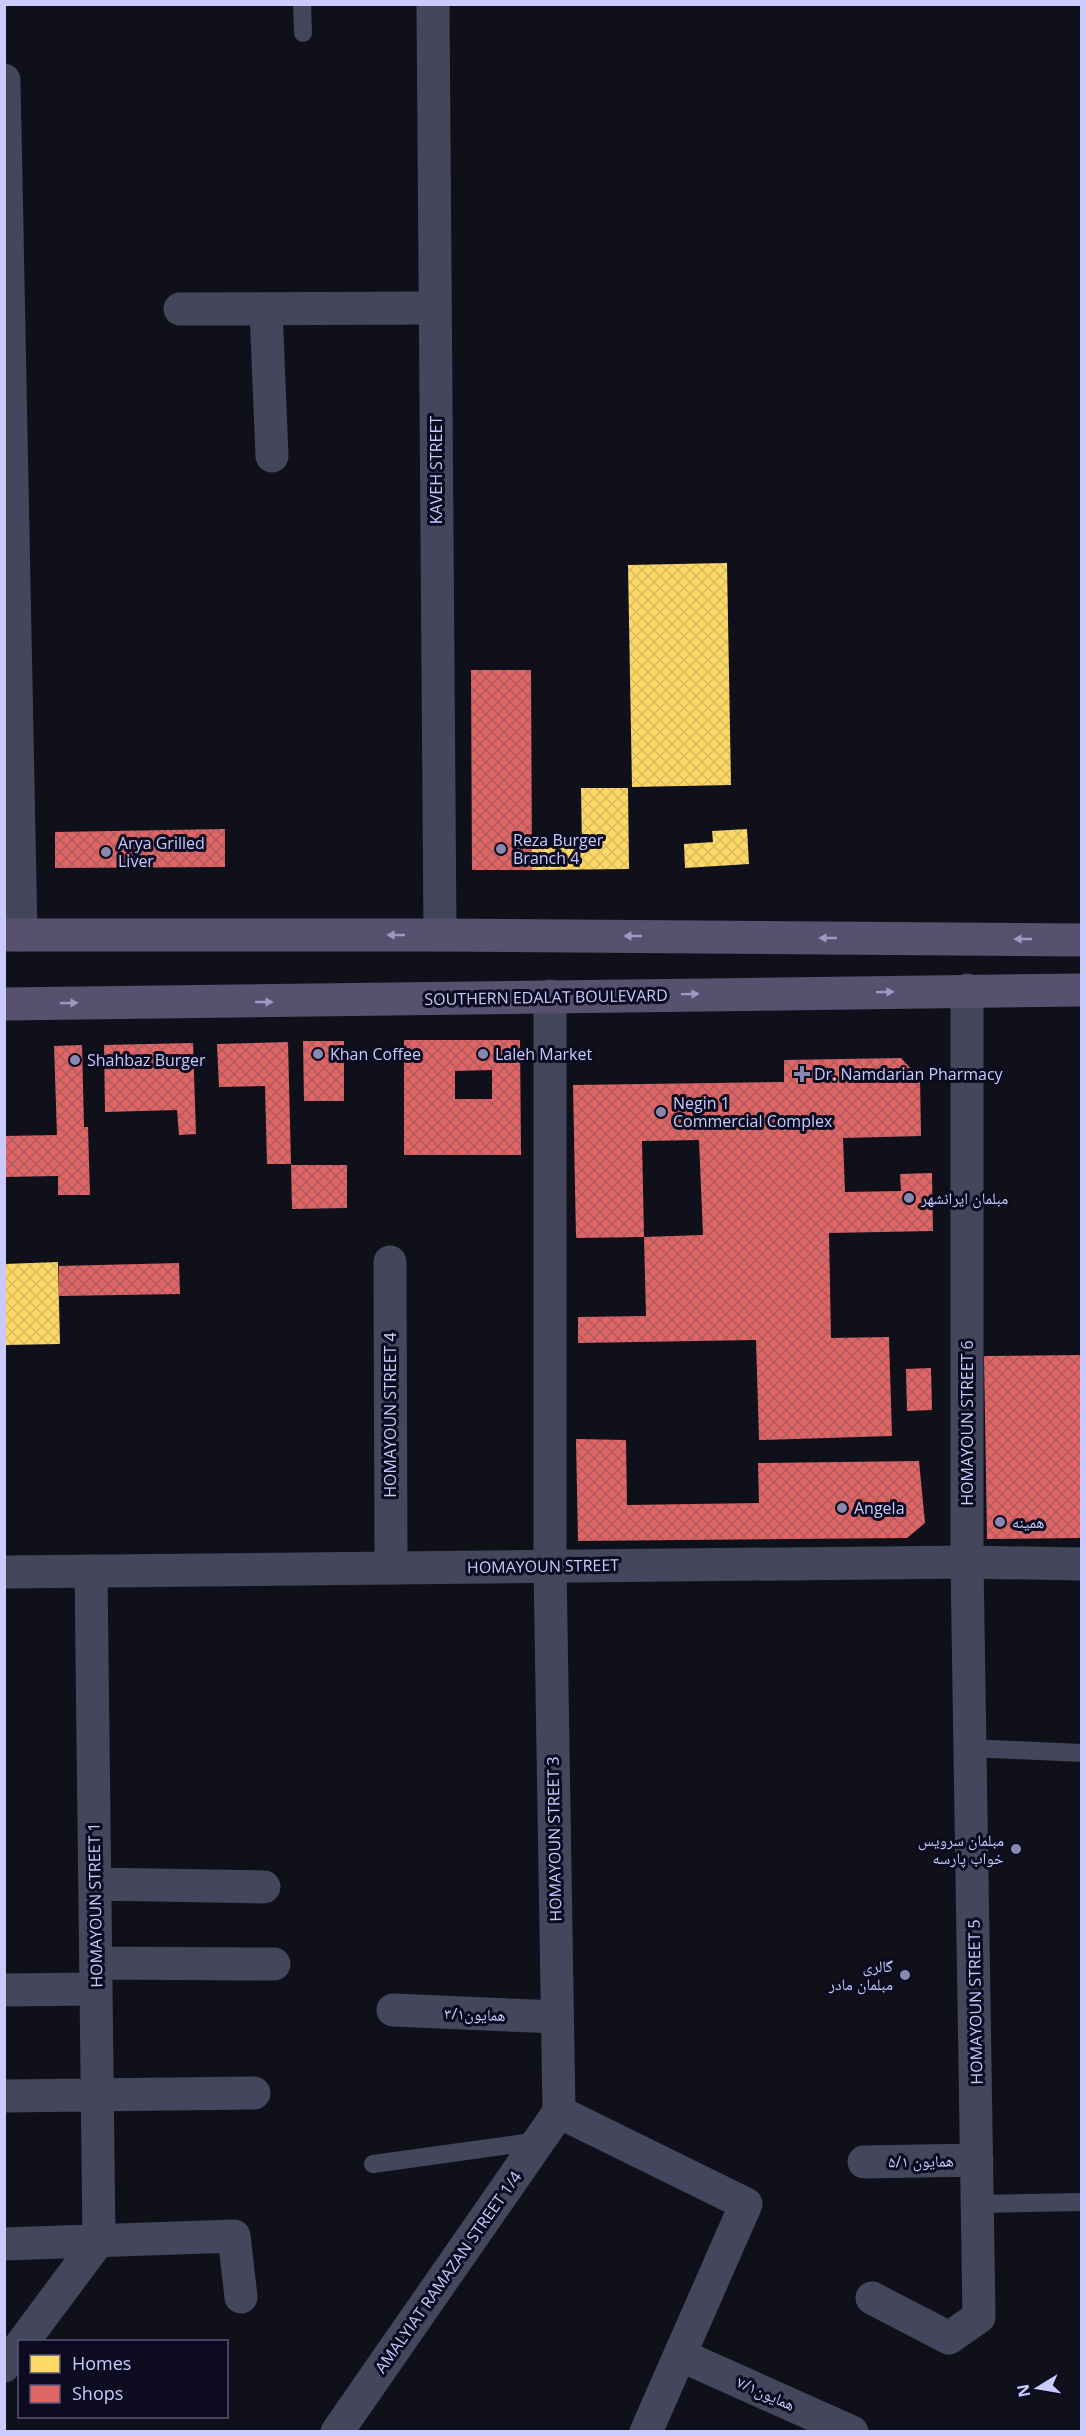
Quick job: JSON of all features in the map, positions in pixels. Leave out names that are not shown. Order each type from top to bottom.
[{"type":"main road","points":[[10,931],[1082,940]]},
{"type":"main road","name":"SOUTHERN EDALAT BOULEVARD","points":[[6,1006],[550,996],[1082,990]]},
{"type":"street","name":"KAVEH STREET","points":[[433,4],[440,935]]},
{"type":"street","points":[[4,80],[12,825],[10,931]]},
{"type":"street","points":[[180,309],[435,308]]},
{"type":"street","points":[[266,309],[272,456]]},
{"type":"street","name":"HOMAYOUN STREET 6","points":[[968,990],[968,1562]]},
{"type":"street","points":[[550,996],[550,1566]]},
{"type":"street","name":"HOMAYOUN STREET 4","points":[[390,1262],[391,1568]]},
{"type":"street","name":"HOMAYOUN STREET","points":[[4,1572],[968,1562],[1082,1564]]},
{"type":"street","name":"HOMAYOUN STREET 5","points":[[872,2298],[949,2338],[980,2317],[968,1562]]},
{"type":"street","name":"HOMAYOUN STREET 3","points":[[550,1566],[559,2112]]},
{"type":"street","name":"HOMAYOUN STREET 1","points":[[91,1571],[99,2240]]},
{"type":"street","points":[[95,1884],[264,1887]]},
{"type":"street","points":[[4,1990],[96,1976],[274,1964]]},
{"type":"street","name":"همایون۳/۱","points":[[393,2010],[557,2017]]},
{"type":"street","points":[[4,2096],[254,2093]]},
{"type":"street","points":[[559,2112],[746,2204],[646,2432]]},
{"type":"street","name":"AMALYIAT RAMAZAN STREET 1/4","points":[[337,2432],[559,2112]]},
{"type":"street","name":"همایون ۵/۱","points":[[864,2162],[977,2160]]},
{"type":"street","points":[[4,2244],[234,2236],[241,2297]]},
{"type":"street","points":[[24,2340],[99,2240]]},
{"type":"street","points":[[4,2366],[18,2348]]},
{"type":"street","name":"همایون۷/۱","points":[[680,2355],[800,2421],[852,2432]]},
{"type":"lane","points":[[302,4],[303,33]]},
{"type":"lane","points":[[970,1748],[1082,1754]]},
{"type":"lane","points":[[373,2163],[539,2141]]},
{"type":"lane","points":[[978,2204],[1082,2202]]},
{"type":"building: Homes","points":[[727,563],[731,785],[632,787],[628,565]]},
{"type":"building: Homes","points":[[581,788],[628,788],[629,869],[532,870],[532,848],[582,847]]},
{"type":"building: Homes","points":[[747,829],[749,864],[685,868],[684,844],[713,842],[712,831]]},
{"type":"building: Homes","points":[[58,1262],[60,1344],[4,1345],[4,1264]]},
{"type":"building: Shops","points":[[471,670],[531,670],[532,870],[472,870]]},
{"type":"building: Shops","points":[[225,829],[225,867],[55,868],[55,832]]},
{"type":"building: Shops","points":[[404,1040],[520,1040],[521,1155],[404,1155]],"holes":[[[492,1070],[492,1099],[455,1099],[455,1071]]]},
{"type":"building: Shops","points":[[303,1041],[344,1041],[344,1101],[304,1101]]},
{"type":"building: Shops","points":[[288,1042],[291,1164],[267,1164],[265,1086],[219,1087],[217,1044]]},
{"type":"building: Shops","points":[[193,1043],[196,1134],[179,1135],[177,1110],[105,1112],[104,1045]]},
{"type":"building: Shops","points":[[82,1045],[84,1127],[88,1127],[90,1195],[58,1195],[58,1176],[4,1177],[4,1136],[57,1135],[54,1046]]},
{"type":"building: Shops","points":[[901,1058],[920,1079],[921,1136],[843,1138],[845,1192],[901,1191],[900,1174],[932,1173],[933,1231],[829,1233],[831,1338],[889,1337],[892,1436],[759,1440],[756,1340],[578,1343],[578,1317],[646,1316],[644,1237],[576,1238],[573,1085],[784,1082],[784,1060]],"holes":[[[699,1140],[703,1235],[644,1237],[642,1141]]]},
{"type":"building: Shops","points":[[291,1165],[347,1165],[347,1208],[292,1209]]},
{"type":"building: Shops","points":[[179,1263],[180,1294],[59,1296],[59,1266]]},
{"type":"building: Shops","points":[[1082,1355],[1082,1538],[987,1539],[984,1356]]},
{"type":"building: Shops","points":[[931,1368],[932,1410],[907,1411],[906,1369]]},
{"type":"building: Shops","points":[[576,1439],[626,1440],[627,1505],[759,1503],[758,1463],[919,1461],[925,1523],[907,1538],[578,1541]]},
{"type":"place","name":"Reza Burger Branch 4","points":[[501,849]]},
{"type":"place","name":"Arya Grilled Liver","points":[[106,852]]},
{"type":"place","name":"Khan Coffee","points":[[318,1054]]},
{"type":"place","name":"Laleh Market","points":[[483,1054]]},
{"type":"place","name":"Shahbaz Burger","points":[[75,1060]]},
{"type":"place","name":"Dr. Namdarian Pharmacy","points":[[802,1074]]},
{"type":"place","name":"Negin 1 Commercial Complex","points":[[661,1112]]},
{"type":"place","name":"مبلمان ایرانشهر","points":[[909,1198]]},
{"type":"place","name":"Angela","points":[[842,1508]]},
{"type":"place","name":"همینه","points":[[1000,1522]]},
{"type":"place","name":"مبلمان سرویس خواب پارسه","points":[[1016,1849]]},
{"type":"place","name":"گالری مبلمان مادر","points":[[905,1975]]}]
